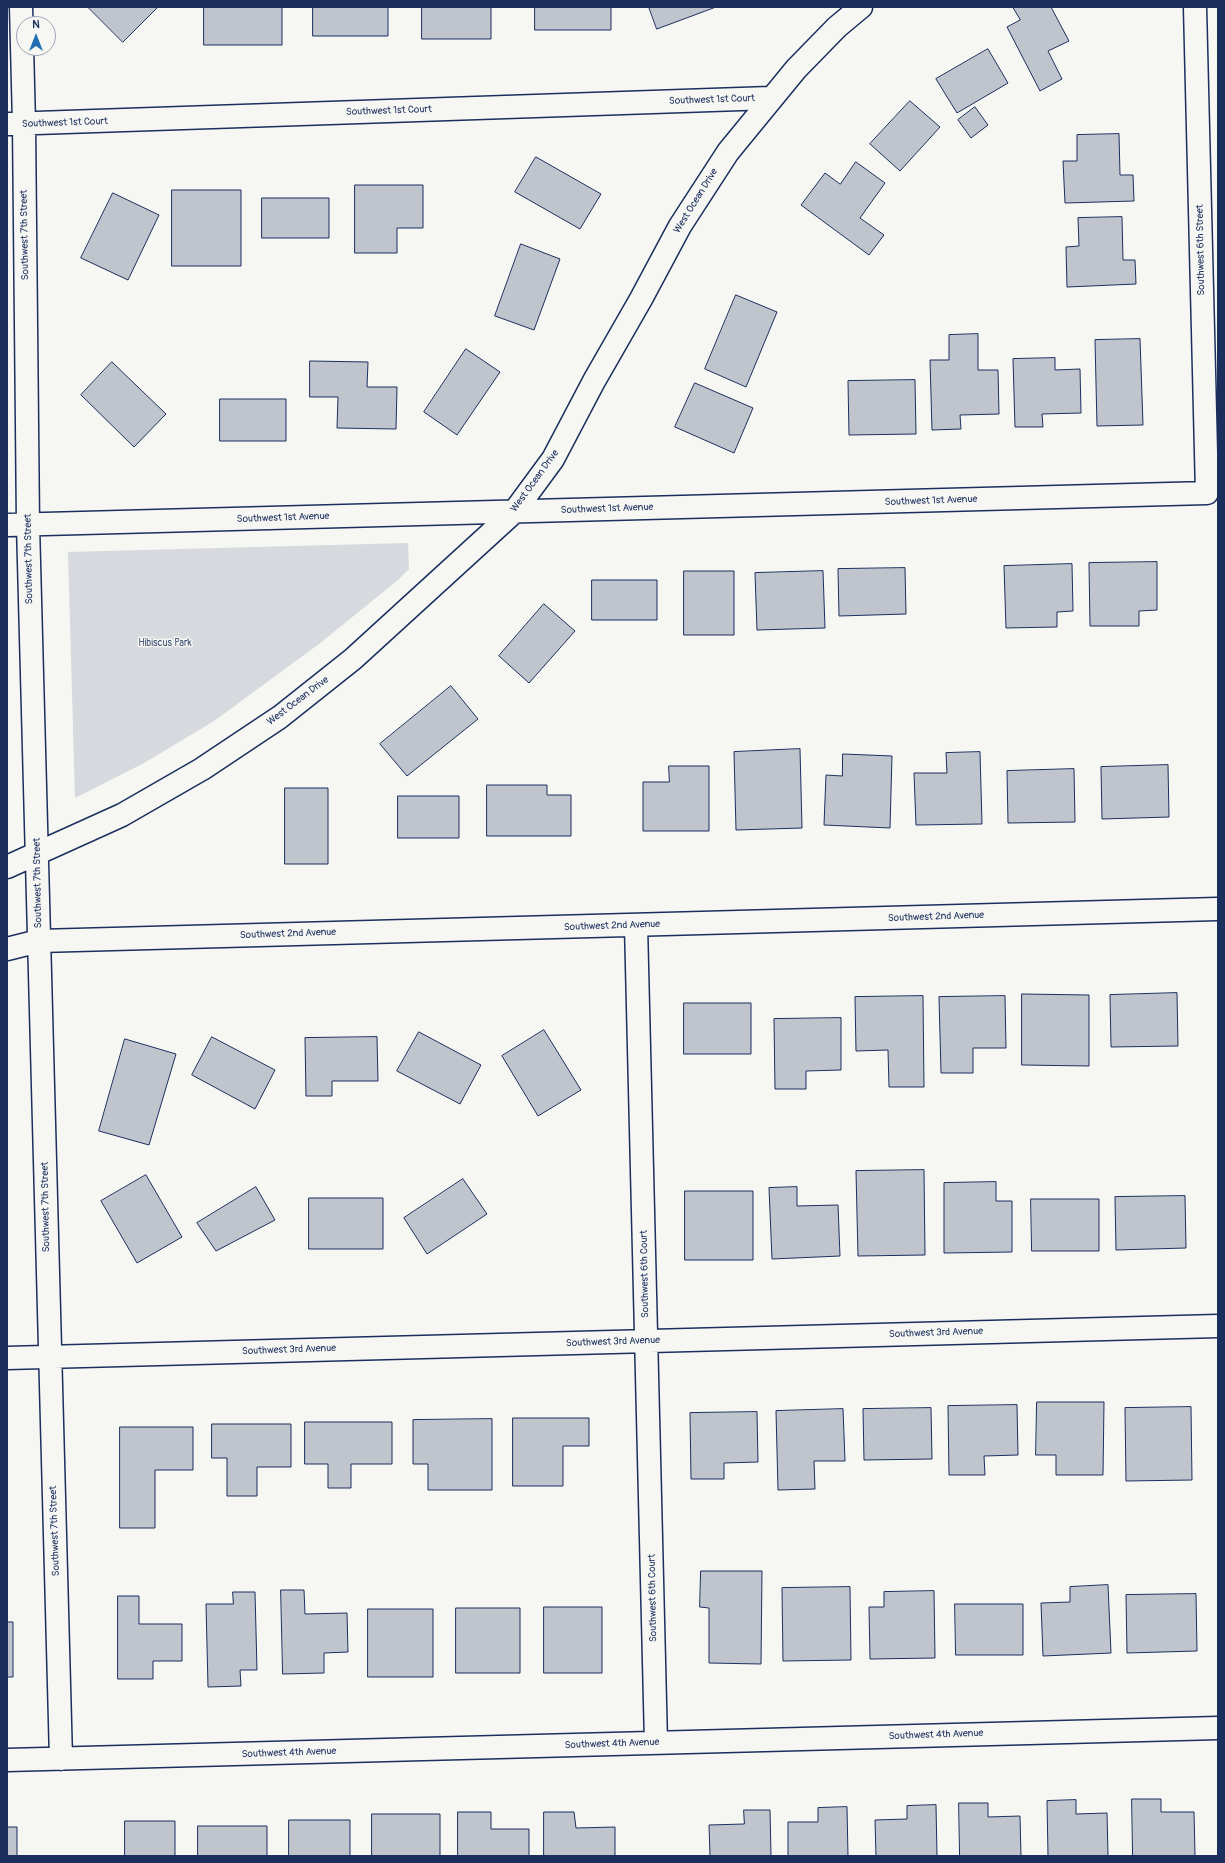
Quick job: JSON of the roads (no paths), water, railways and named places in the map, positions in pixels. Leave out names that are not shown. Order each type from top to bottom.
[{"type":"street","name":"Southwest 7th Street","points":[[21,7],[16,124],[61,1759]]},
{"type":"street","name":"West Ocean Drive","points":[[37,855],[122,815],[202,769],[280,717],[353,659],[514,512],[554,459],[594,381],[642,299],[680,226],[728,152],[770,98],[806,58],[837,27],[861,7]]},
{"type":"street","name":"Southwest 6th Street","points":[[1195,7],[1207,494]]},
{"type":"street","name":"Southwest 1st Court","points":[[16,124],[770,98]]},
{"type":"street","name":"Southwest 1st Avenue","points":[[7,525],[1207,494]]},
{"type":"street","points":[[7,868],[37,855]]},
{"type":"street","name":"Southwest 2nd Avenue","points":[[7,949],[39,941],[1218,909]]},
{"type":"street","name":"Southwest 6th Court","points":[[636,925],[656,1743]]},
{"type":"street","name":"Southwest 3rd Avenue","points":[[7,1358],[1218,1326]]},
{"type":"street","name":"Southwest 4th Avenue","points":[[7,1760],[1218,1728]]},
{"type":"park label","name":"Hibiscus Park","points":[[165,643]]}]
